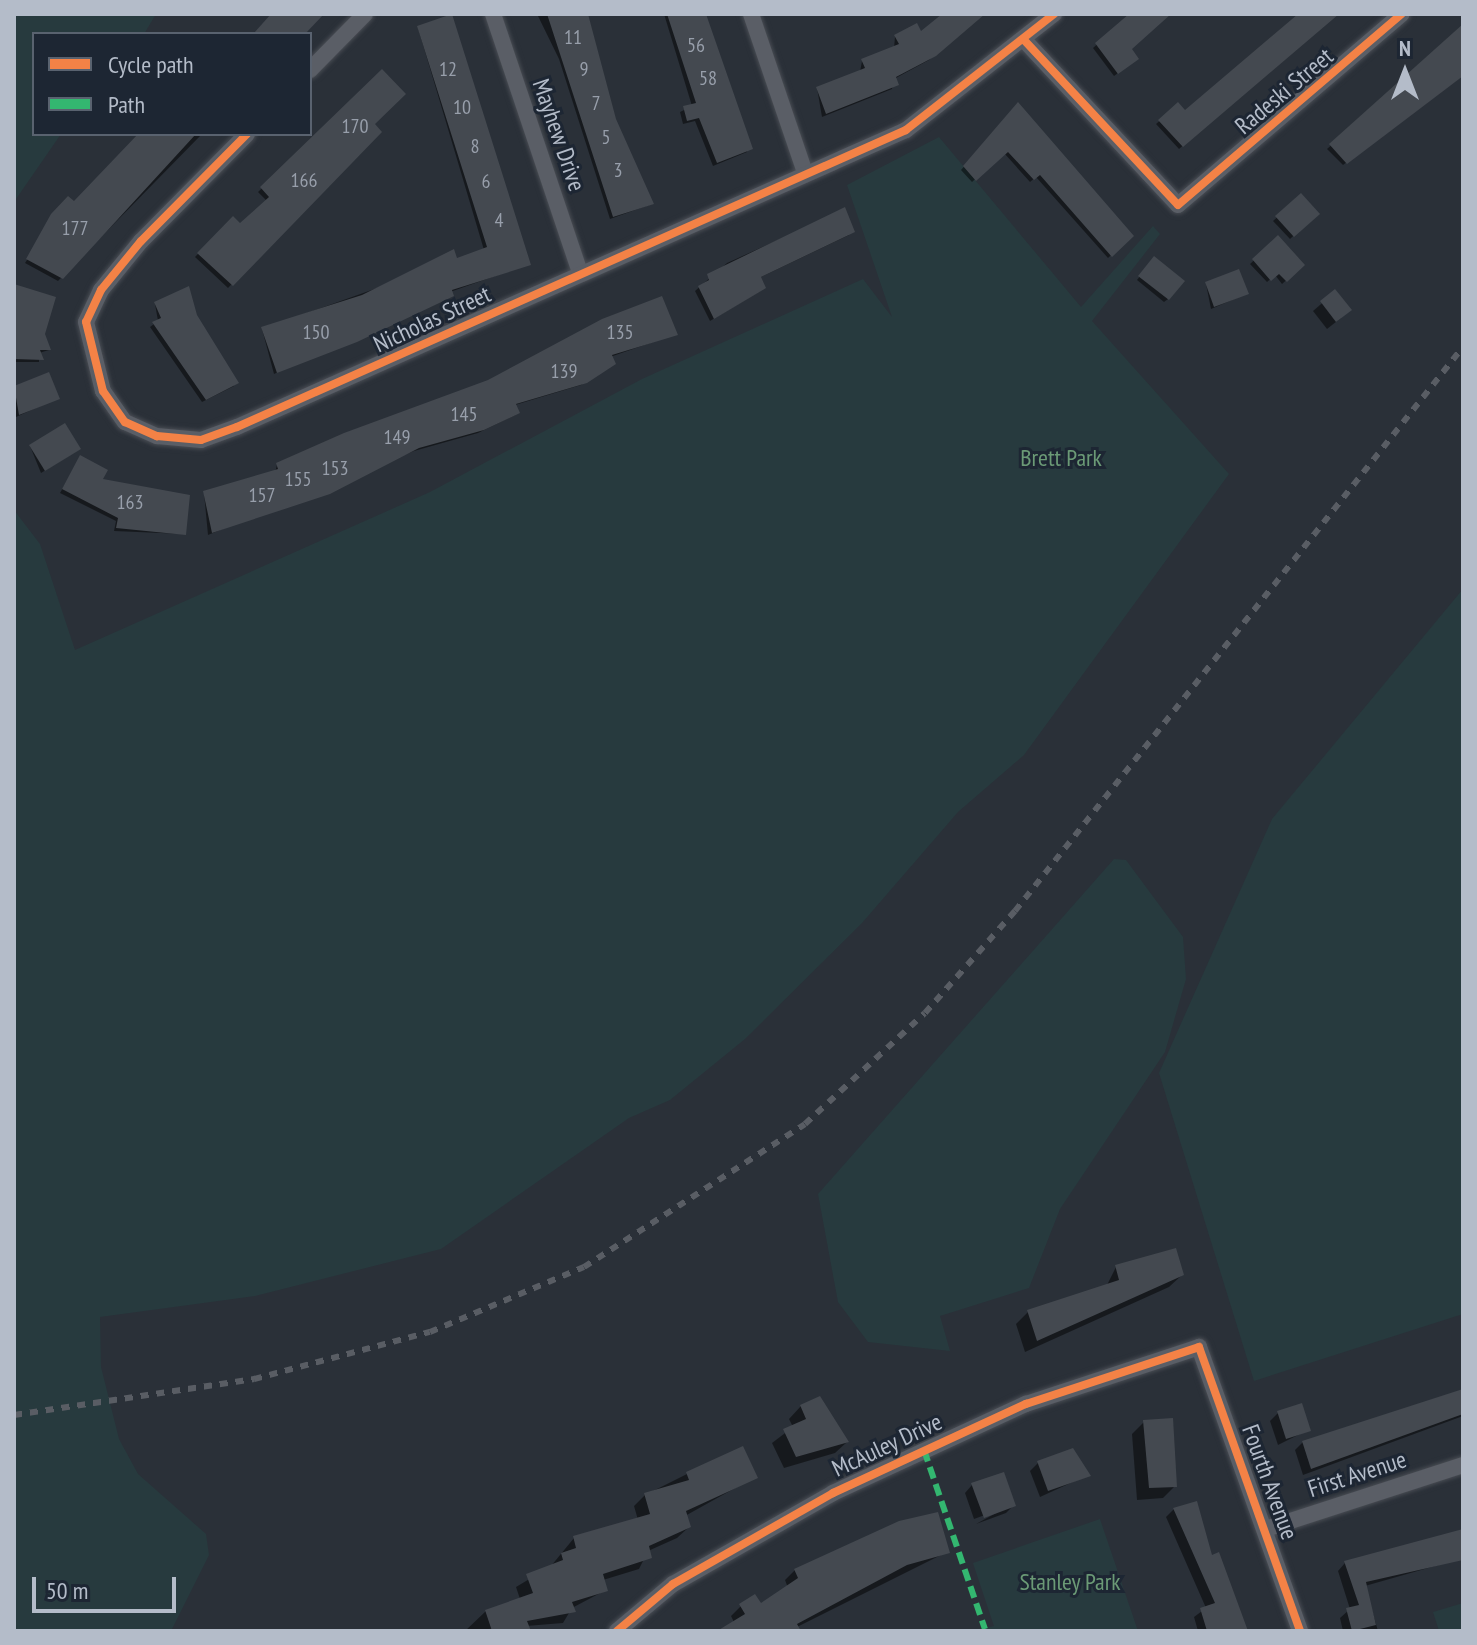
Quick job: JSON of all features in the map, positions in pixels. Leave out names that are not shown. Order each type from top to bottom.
[{"type":"street","points":[[312,68],[365,14]]},
{"type":"street","name":"Mayhew Drive","points":[[493,14],[580,272]]},
{"type":"street","points":[[751,14],[804,170]]},
{"type":"street","name":"Nicholas Street","points":[[245,136],[141,241],[101,290],[86,322],[103,391],[136,427],[201,440],[804,170],[906,130],[1025,41],[1054,14]]},
{"type":"street","name":"Radeski Street","points":[[1025,41],[1178,205],[1402,14]]},
{"type":"street","name":"Fourth Avenue","points":[[1199,1347],[1300,1631]]},
{"type":"street","name":"McAuley Drive","points":[[617,1631],[731,1546],[833,1493],[1026,1404],[1199,1347]]},
{"type":"street","name":"First Avenue","points":[[1266,1529],[1463,1465]]},
{"type":"green space","points":[[14,14],[156,14],[145,32],[32,32],[32,136],[60,136],[14,202]]},
{"type":"green space","name":"Brett Park","points":[[939,137],[1081,307],[1153,226],[1160,234],[1092,321],[1229,474],[1024,755],[958,812],[862,923],[745,1039],[670,1100],[629,1118],[441,1249],[255,1296],[100,1317],[101,1367],[119,1439],[138,1474],[206,1534],[209,1555],[171,1631],[14,1631],[14,510],[40,544],[75,650],[430,492],[642,379],[863,279],[892,317],[847,185]]},
{"type":"green space","points":[[1463,589],[1463,1314],[1254,1381],[1159,1073],[1272,819]]},
{"type":"green space","points":[[1114,859],[1126,860],[1183,937],[1186,979],[1165,1052],[1060,1209],[1029,1288],[940,1316],[950,1351],[868,1342],[838,1302],[818,1194]]},
{"type":"green space","name":"Stanley Park","points":[[1100,1519],[1138,1631],[973,1631],[994,1626],[973,1563]]},
{"type":"green space","points":[[1463,1603],[1463,1631],[1439,1631],[1433,1612]]},
{"type":"building","points":[[271,14],[324,14],[307,32],[255,32]]},
{"type":"building","points":[[452,14],[531,265],[452,290],[454,296],[357,342],[277,373],[261,327],[362,295],[454,249],[457,258],[487,247],[417,26]]},
{"type":"building","points":[[547,14],[588,14],[616,119],[654,204],[613,217]]},
{"type":"building","points":[[667,14],[706,14],[753,149],[717,163],[699,118],[687,121],[683,106],[696,103]]},
{"type":"building","points":[[942,14],[985,14],[936,56],[896,77],[899,85],[826,114],[816,87],[865,68],[861,59],[899,44],[894,35],[917,23],[921,31]]},
{"type":"building","points":[[1129,14],[1171,14],[1132,49],[1139,59],[1118,74],[1095,43]]},
{"type":"building","points":[[1298,14],[1339,14],[1183,147],[1158,120],[1178,102],[1185,110]]},
{"type":"building","points":[[1463,24],[1463,76],[1347,164],[1329,144]]},
{"type":"building","points":[[382,69],[406,94],[375,124],[382,132],[233,286],[197,253],[233,216],[240,223],[269,197],[260,187]]},
{"type":"building","points":[[1018,102],[1134,236],[1112,257],[1040,175],[1034,180],[1008,152],[976,181],[963,166]]},
{"type":"building","points":[[136,136],[194,136],[63,279],[26,259],[51,214],[68,196],[74,201]]},
{"type":"building","points":[[1301,193],[1320,214],[1294,237],[1275,216]]},
{"type":"building","points":[[845,207],[855,232],[761,277],[766,288],[714,319],[698,286],[709,280],[707,274]]},
{"type":"building","points":[[1278,235],[1305,265],[1287,282],[1279,274],[1271,281],[1252,259]]},
{"type":"building","points":[[1154,256],[1185,281],[1169,300],[1138,276]]},
{"type":"building","points":[[1239,269],[1249,294],[1214,307],[1205,282]]},
{"type":"building","points":[[14,284],[56,297],[45,334],[51,350],[40,350],[44,360],[14,359]]},
{"type":"building","points":[[189,286],[197,315],[239,383],[206,400],[152,322],[161,318],[154,302]]},
{"type":"building","points":[[1335,289],[1352,310],[1336,322],[1320,301]]},
{"type":"building","points":[[662,296],[678,335],[612,355],[616,364],[587,383],[516,404],[520,413],[484,430],[419,448],[330,494],[212,533],[203,491],[278,469],[276,463],[344,433],[488,380],[602,319]]},
{"type":"building","points":[[49,372],[60,399],[19,415],[14,386]]},
{"type":"building","points":[[65,423],[81,449],[45,471],[29,445]]},
{"type":"building","points":[[80,455],[108,470],[103,479],[190,495],[186,535],[116,528],[118,518],[62,489]]},
{"type":"building","points":[[1176,1248],[1184,1275],[1037,1341],[1027,1310],[1119,1280],[1115,1265]]},
{"type":"building","points":[[1463,1389],[1463,1414],[1311,1469],[1302,1441]]},
{"type":"building","points":[[820,1396],[849,1442],[796,1457],[783,1429],[806,1419],[800,1405]]},
{"type":"building","points":[[1302,1403],[1311,1431],[1286,1439],[1277,1411]]},
{"type":"building","points":[[1173,1418],[1177,1487],[1149,1488],[1143,1420]]},
{"type":"building","points":[[743,1446],[758,1478],[686,1511],[691,1527],[649,1546],[652,1558],[603,1574],[608,1591],[572,1602],[576,1612],[527,1621],[531,1631],[492,1631],[485,1610],[533,1593],[526,1574],[563,1560],[561,1553],[576,1548],[573,1536],[650,1514],[644,1493],[689,1480],[686,1472]]},
{"type":"building","points":[[1073,1448],[1091,1476],[1048,1491],[1037,1461]]},
{"type":"building","points":[[1004,1472],[1016,1506],[984,1518],[971,1483]]},
{"type":"building","points":[[1197,1501],[1212,1555],[1219,1552],[1248,1631],[1207,1631],[1200,1608],[1215,1603],[1173,1508]]},
{"type":"building","points":[[938,1512],[950,1553],[907,1565],[797,1624],[801,1631],[717,1631],[745,1614],[739,1604],[755,1594],[761,1603],[798,1578],[794,1569],[899,1521]]},
{"type":"building","points":[[1463,1529],[1463,1560],[1366,1582],[1376,1625],[1352,1631],[1346,1608],[1359,1605],[1344,1561]]},
{"type":"railway","points":[[14,1415],[254,1379],[430,1332],[584,1267],[805,1124],[925,1013],[1015,911],[1463,347]]},
{"type":"marked path","points":[[924,1450],[985,1629]]},
{"type":"cycle path","points":[[245,136],[141,241],[101,290],[86,322],[103,391],[125,422],[157,436],[201,440],[237,427],[906,130],[1054,14]]},
{"type":"cycle path","points":[[1025,41],[1178,205],[1402,14]]},
{"type":"cycle path","points":[[617,1631],[673,1584],[833,1493],[1026,1404],[1199,1347],[1300,1631]]}]
